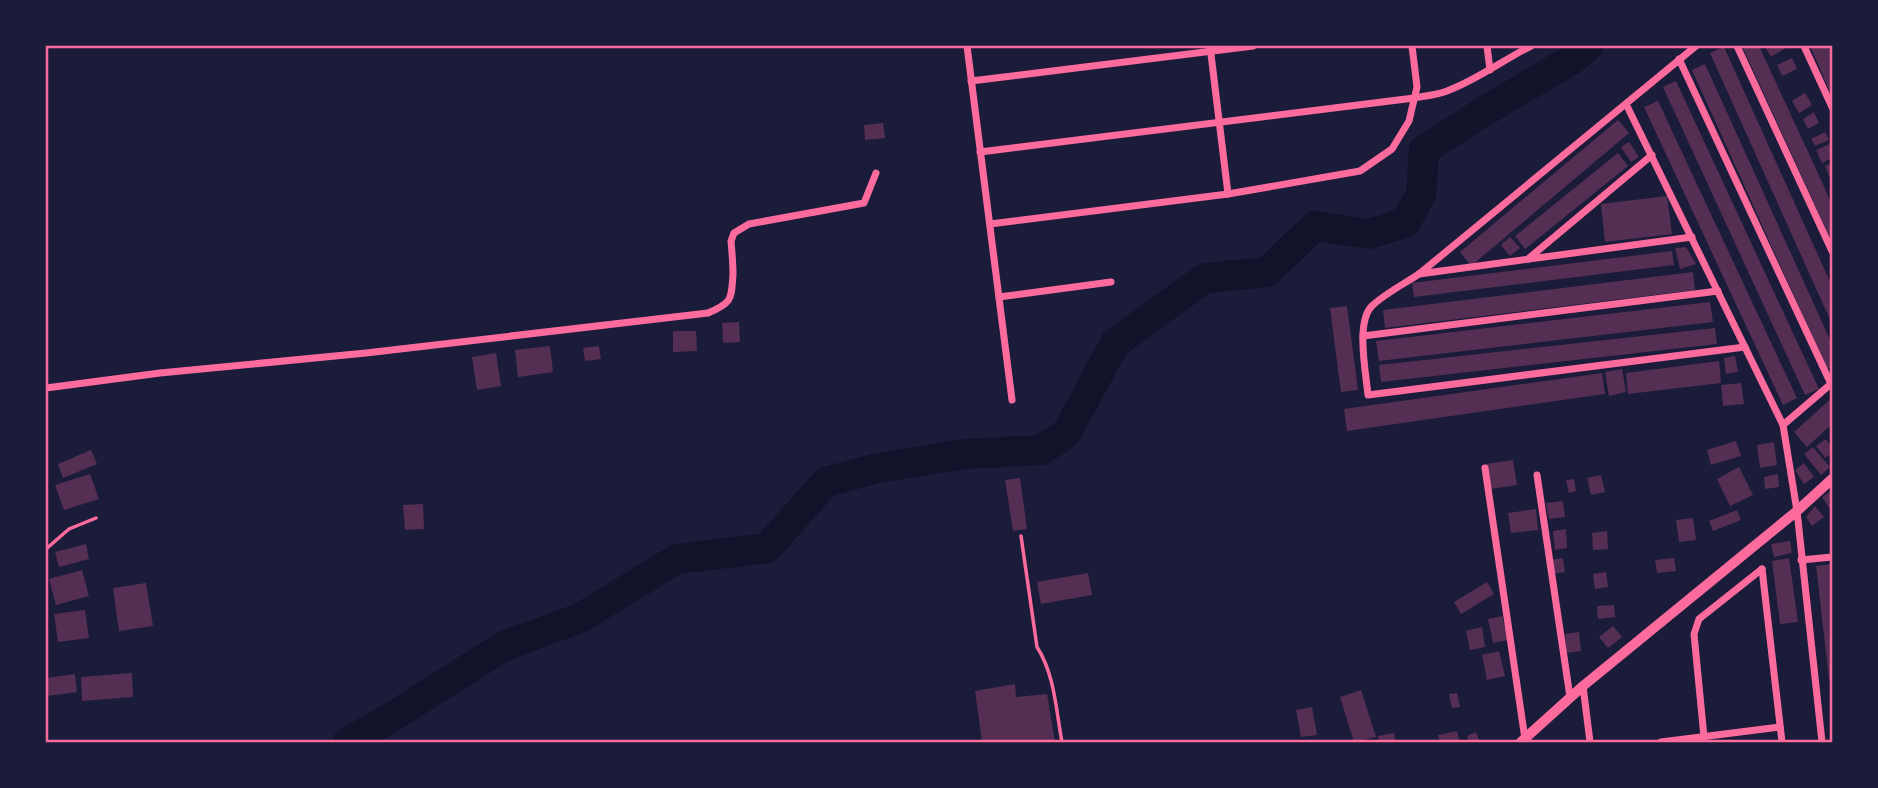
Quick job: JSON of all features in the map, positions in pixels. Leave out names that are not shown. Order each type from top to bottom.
[{"type":"street","points":[[967,46],[1012,400]]},
{"type":"street","points":[[971,81],[1211,48],[1253,46]]},
{"type":"street","points":[[990,224],[1228,194],[1360,171],[1392,149],[1409,121],[1416,87],[1412,46]]},
{"type":"street","points":[[1487,46],[1490,70]]},
{"type":"street","points":[[980,152],[1446,92],[1531,46]]},
{"type":"street","points":[[1696,46],[1419,274],[1371,306],[1365,316],[1363,336],[1368,395],[1745,348]]},
{"type":"street","points":[[1737,46],[1832,251]]},
{"type":"street","points":[[1804,46],[1832,107]]},
{"type":"street","points":[[1211,48],[1228,194]]},
{"type":"street","points":[[1679,59],[1832,384],[1783,425]]},
{"type":"street","points":[[1626,104],[1783,425],[1797,512],[1822,743]]},
{"type":"street","points":[[1527,259],[1652,155]]},
{"type":"street","points":[[46,388],[708,313],[729,300],[733,290],[731,241],[734,233],[749,224],[863,203],[876,173]]},
{"type":"street","points":[[1419,274],[1692,237]]},
{"type":"street","points":[[999,297],[1111,282]]},
{"type":"street","points":[[1363,336],[1718,291]]},
{"type":"street","points":[[1485,468],[1523,741]]},
{"type":"street","points":[[1537,475],[1570,697]]},
{"type":"street","points":[[1523,741],[1583,686],[1797,512],[1832,480]]},
{"type":"street","points":[[1801,560],[1832,556]]},
{"type":"street","points":[[1704,737],[1694,634],[1699,619],[1762,569],[1782,743]]},
{"type":"street","points":[[1583,686],[1590,743]]},
{"type":"street","points":[[1661,743],[1780,727]]},
{"type":"lane","points":[[46,549],[69,529],[96,518]]},
{"type":"lane","points":[[1021,536],[1037,647],[1049,673],[1062,743]]},
{"type":"building","points":[[1742,46],[1759,46],[1822,182],[1832,205],[1832,242]]},
{"type":"building","points":[[1810,46],[1832,46],[1832,97],[1823,76]]},
{"type":"building","points":[[1724,47],[1832,286],[1832,324],[1710,53]]},
{"type":"building","points":[[1765,47],[1786,48],[1771,57]]},
{"type":"building","points":[[1792,58],[1797,69],[1782,76],[1777,65]]},
{"type":"building","points":[[1705,64],[1832,344],[1832,367],[1827,369],[1692,70]]},
{"type":"building","points":[[1676,81],[1819,389],[1805,395],[1663,87]]},
{"type":"building","points":[[1805,93],[1812,105],[1799,113],[1792,101]]},
{"type":"building","points":[[1658,101],[1797,398],[1783,405],[1644,107]]},
{"type":"building","points":[[1814,112],[1819,123],[1808,129],[1803,119]]},
{"type":"building","points":[[1618,120],[1629,133],[1471,266],[1460,252]]},
{"type":"building","points":[[883,123],[885,138],[865,140],[864,125]]},
{"type":"building","points":[[1825,132],[1829,140],[1815,146],[1811,139]]},
{"type":"building","points":[[1629,142],[1639,157],[1631,162],[1621,147]]},
{"type":"building","points":[[1832,143],[1832,158],[1822,163],[1816,150]]},
{"type":"building","points":[[1618,153],[1628,166],[1525,249],[1515,236]]},
{"type":"building","points":[[1832,163],[1832,183],[1825,166]]},
{"type":"building","points":[[1667,196],[1672,234],[1605,242],[1601,204]]},
{"type":"building","points":[[1510,237],[1520,248],[1510,256],[1501,245]]},
{"type":"building","points":[[1686,247],[1696,264],[1680,269],[1675,248]]},
{"type":"building","points":[[1672,251],[1674,265],[1414,297],[1412,283]]},
{"type":"building","points":[[1693,272],[1695,290],[1385,328],[1383,310]]},
{"type":"building","points":[[1710,302],[1713,322],[1379,361],[1376,341]]},
{"type":"building","points":[[1347,306],[1358,390],[1341,392],[1330,308]]},
{"type":"building","points":[[739,322],[740,342],[723,343],[722,323]]},
{"type":"building","points":[[1715,328],[1717,344],[1381,382],[1379,365]]},
{"type":"building","points":[[673,331],[696,331],[697,351],[673,352]]},
{"type":"building","points":[[550,346],[553,372],[518,377],[515,350]]},
{"type":"building","points":[[599,346],[601,359],[585,361],[583,348]]},
{"type":"building","points":[[496,353],[501,386],[477,390],[472,357]]},
{"type":"building","points":[[1735,356],[1738,372],[1726,374],[1724,358]]},
{"type":"building","points":[[1719,361],[1721,383],[1628,394],[1626,373]]},
{"type":"building","points":[[1622,369],[1626,392],[1609,396],[1605,372]]},
{"type":"building","points":[[1602,373],[1605,394],[1347,431],[1344,409]]},
{"type":"building","points":[[1741,383],[1744,404],[1723,406],[1721,385]]},
{"type":"building","points":[[1832,398],[1832,424],[1807,447],[1794,432]]},
{"type":"building","points":[[1826,439],[1832,453],[1825,458],[1816,446]]},
{"type":"building","points":[[1736,441],[1741,456],[1711,465],[1707,450]]},
{"type":"building","points":[[1774,442],[1777,465],[1760,468],[1757,445]]},
{"type":"building","points":[[1813,447],[1830,467],[1821,475],[1804,454]]},
{"type":"building","points":[[91,450],[97,464],[63,478],[58,464]]},
{"type":"building","points":[[1513,460],[1517,485],[1490,489],[1486,464]]},
{"type":"building","points":[[1804,463],[1814,477],[1804,484],[1795,470]]},
{"type":"building","points":[[1739,467],[1753,495],[1730,506],[1717,479]]},
{"type":"building","points":[[90,474],[99,499],[64,510],[55,485]]},
{"type":"building","points":[[1778,474],[1779,487],[1765,489],[1764,477]]},
{"type":"building","points":[[1601,475],[1605,492],[1591,495],[1587,478]]},
{"type":"building","points":[[1020,478],[1027,529],[1013,531],[1005,480]]},
{"type":"building","points":[[1574,479],[1576,491],[1569,493],[1566,480]]},
{"type":"building","points":[[1832,490],[1832,512],[1822,497]]},
{"type":"building","points":[[1563,501],[1565,517],[1549,519],[1546,503]]},
{"type":"building","points":[[423,504],[424,529],[405,530],[403,505]]},
{"type":"building","points":[[1815,506],[1824,517],[1812,526],[1806,517]]},
{"type":"building","points":[[1536,509],[1538,530],[1511,533],[1508,513]]},
{"type":"building","points":[[1737,510],[1741,520],[1713,531],[1709,521]]},
{"type":"building","points":[[1693,518],[1696,540],[1679,542],[1676,520]]},
{"type":"building","points":[[1566,529],[1567,548],[1555,550],[1553,531]]},
{"type":"building","points":[[1607,531],[1608,549],[1593,550],[1592,533]]},
{"type":"building","points":[[1790,541],[1792,553],[1774,557],[1771,544]]},
{"type":"building","points":[[86,544],[89,559],[59,567],[55,552]]},
{"type":"building","points":[[1563,558],[1565,572],[1553,574],[1551,560]]},
{"type":"building","points":[[1674,558],[1676,571],[1657,573],[1655,560]]},
{"type":"building","points":[[1789,558],[1798,622],[1780,624],[1772,561]]},
{"type":"building","points":[[1832,564],[1832,696],[1831,696],[1816,566]]},
{"type":"building","points":[[82,570],[89,596],[56,605],[49,579]]},
{"type":"building","points":[[1606,572],[1608,587],[1595,589],[1593,574]]},
{"type":"building","points":[[1088,573],[1092,595],[1041,604],[1037,582]]},
{"type":"building","points":[[1487,582],[1494,594],[1461,614],[1454,602]]},
{"type":"building","points":[[146,583],[153,626],[119,631],[113,588]]},
{"type":"building","points":[[1614,605],[1615,617],[1598,619],[1597,606]]},
{"type":"building","points":[[85,610],[89,638],[58,642],[54,614]]},
{"type":"building","points":[[1502,616],[1508,640],[1493,643],[1488,619]]},
{"type":"building","points":[[1613,626],[1622,637],[1608,648],[1599,637]]},
{"type":"building","points":[[1482,627],[1485,647],[1470,650],[1466,631]]},
{"type":"building","points":[[1579,632],[1581,651],[1567,653],[1565,634]]},
{"type":"building","points":[[1499,651],[1505,676],[1487,680],[1482,655]]},
{"type":"building","points":[[132,673],[133,697],[82,701],[81,677]]},
{"type":"building","points":[[75,674],[77,692],[47,696],[46,678]]},
{"type":"building","points":[[1015,684],[1016,697],[1047,694],[1055,742],[982,742],[975,691]]},
{"type":"building","points":[[1361,690],[1376,737],[1354,742],[1340,697]]},
{"type":"building","points":[[1457,693],[1460,707],[1452,708],[1449,694]]},
{"type":"building","points":[[1312,707],[1317,735],[1301,737],[1296,710]]},
{"type":"building","points":[[1457,731],[1460,742],[1440,742],[1438,735]]},
{"type":"building","points":[[1476,732],[1480,742],[1469,742],[1467,736]]},
{"type":"building","points":[[1394,733],[1396,742],[1379,742],[1378,736]]},
{"type":"waterway","points":[[348,742],[504,646],[580,618],[677,559],[767,548],[826,482],[878,468],[964,454],[1041,450],[1066,434],[1115,343],[1205,278],[1267,272],[1315,226],[1369,234],[1405,223],[1421,195],[1424,150],[1573,59],[1588,46]]}]
